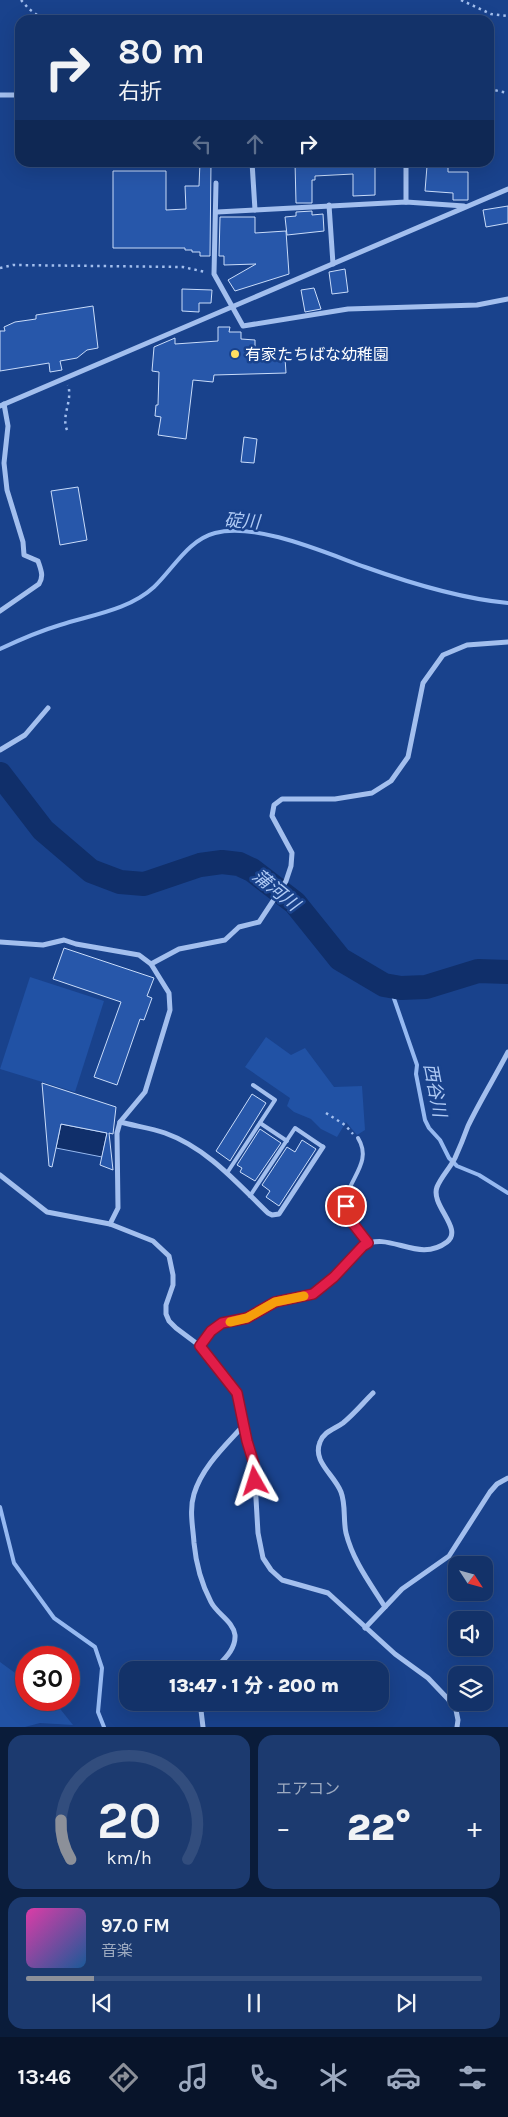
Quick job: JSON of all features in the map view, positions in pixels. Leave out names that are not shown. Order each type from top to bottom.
[{"type":"street","points":[[0,95],[15,95]]},
{"type":"street","points":[[252,167],[255,210]]},
{"type":"street","points":[[406,167],[406,202]]},
{"type":"street","points":[[216,183],[217,212],[214,274],[243,326],[348,309],[477,306],[508,299]]},
{"type":"street","points":[[0,611],[30,592],[42,579],[38,561],[24,555],[21,535],[7,490],[4,463],[8,426],[2,405],[508,190]]},
{"type":"street","points":[[217,212],[406,202],[467,207]]},
{"type":"street","points":[[329,205],[333,264]]},
{"type":"street","points":[[151,964],[180,949],[225,940],[238,927],[259,922],[286,881],[291,866],[292,853],[272,816],[274,805],[282,798],[335,800],[372,793],[391,781],[408,758],[422,683],[443,655],[467,645],[508,642]]},
{"type":"street","points":[[0,750],[25,735],[48,708]]},
{"type":"street","points":[[0,942],[43,945],[64,940],[76,944],[139,955],[151,964],[169,993],[170,1010],[145,1092],[120,1122],[117,1133],[118,1208],[110,1224]]},
{"type":"street","points":[[200,1346],[211,1331],[222,1323],[247,1318],[275,1302],[313,1294],[334,1277],[368,1243],[384,1242],[416,1251],[438,1247],[448,1241],[452,1236],[452,1229],[436,1198],[436,1188],[453,1161],[469,1125],[508,1052]]},
{"type":"street","points":[[120,1122],[166,1134],[215,1162],[272,1216],[279,1214],[323,1146]]},
{"type":"street","points":[[0,1175],[47,1212],[110,1224],[153,1241],[169,1256],[174,1275],[173,1285],[166,1304],[166,1314],[176,1328],[200,1346],[237,1393],[243,1426],[254,1464],[258,1533],[263,1558],[270,1570],[282,1580],[328,1593],[365,1628],[395,1654],[428,1678],[448,1698],[456,1710],[457,1727]]},
{"type":"street","points":[[373,1393],[342,1423],[321,1438],[318,1453],[320,1460],[341,1492],[344,1505],[345,1531],[356,1561],[385,1607]]},
{"type":"street","points":[[222,1661],[232,1649],[235,1636],[230,1624],[212,1604],[202,1585],[196,1564],[192,1516],[194,1494],[210,1464],[243,1426]]},
{"type":"street","points":[[365,1628],[402,1589],[449,1556],[490,1492],[497,1484],[508,1478]]},
{"type":"street","points":[[201,1711],[203,1727]]},
{"type":"lane","points":[[227,1173],[275,1100],[253,1085]]},
{"type":"lane","points":[[260,1123],[287,1140]]},
{"type":"lane","points":[[250,1196],[295,1128],[323,1146]]},
{"type":"lane","points":[[358,1138],[364,1153],[362,1162],[349,1189],[346,1206],[351,1221],[368,1243]]},
{"type":"path","points":[[21,0],[37,15]]},
{"type":"path","points":[[461,0],[490,14],[508,16]]},
{"type":"path","points":[[494,90],[508,94]]},
{"type":"path","points":[[0,268],[13,265],[182,267],[214,274]]},
{"type":"path","points":[[64,378],[70,393],[65,421],[67,430]]},
{"type":"path","points":[[326,1113],[345,1125],[358,1138]]},
{"type":"shaded area","points":[[30,977],[104,1001],[75,1092],[0,1069]]},
{"type":"shaded area","points":[[266,1037],[291,1055],[305,1048],[334,1087],[362,1086],[365,1130],[357,1135],[346,1122],[337,1137],[321,1129],[311,1119],[294,1112],[287,1106],[290,1098],[245,1067]]},
{"type":"shaded area","points":[[61,1124],[107,1133],[102,1157],[56,1148]]},
{"type":"shaded area","points":[[0,1662],[15,1673],[15,1711],[62,1711],[73,1725],[40,1723],[25,1727],[0,1727]]},
{"type":"building","points":[[200,167],[211,167],[210,256],[200,256],[200,252],[192,252],[192,250],[185,250],[185,248],[113,248],[113,171],[166,171],[166,210],[186,209],[185,186],[199,186]]},
{"type":"building","points":[[295,167],[375,167],[375,195],[353,196],[353,174],[315,176],[315,180],[312,180],[312,203],[296,203]]},
{"type":"building","points":[[427,167],[448,167],[448,172],[468,172],[468,200],[453,200],[453,193],[425,191]]},
{"type":"building","points":[[508,206],[508,223],[486,227],[483,210]]},
{"type":"building","points":[[312,211],[312,215],[323,214],[324,231],[287,235],[285,217],[296,216],[296,212]]},
{"type":"building","points":[[220,217],[255,217],[255,233],[286,231],[289,274],[235,291],[228,280],[256,264],[224,265],[224,256],[219,256]]},
{"type":"building","points":[[345,269],[348,292],[332,294],[329,272]]},
{"type":"building","points":[[314,288],[321,309],[305,312],[301,290]]},
{"type":"building","points":[[182,289],[212,290],[211,303],[199,303],[199,312],[182,311]]},
{"type":"building","points":[[93,306],[98,348],[87,350],[77,358],[60,361],[62,370],[50,372],[49,363],[0,371],[0,331],[5,331],[4,327],[15,322],[36,319],[36,315]]},
{"type":"building","points":[[218,327],[230,327],[229,332],[241,332],[241,339],[255,340],[255,360],[285,358],[286,373],[214,375],[213,382],[193,380],[186,439],[158,435],[161,417],[155,416],[156,405],[158,405],[159,372],[152,371],[154,347],[175,338],[175,344],[218,341]]},
{"type":"building","points":[[244,437],[257,439],[254,463],[241,462]]},
{"type":"building","points":[[78,487],[87,540],[60,545],[51,491]]},
{"type":"building","points":[[64,948],[154,978],[147,996],[152,998],[144,1020],[140,1019],[117,1085],[94,1077],[121,1002],[53,979]]},
{"type":"building","points":[[42,1083],[116,1107],[113,1134],[109,1133],[113,1170],[100,1165],[107,1133],[61,1124],[52,1167],[49,1166]]},
{"type":"building","points":[[252,1094],[266,1103],[230,1161],[216,1151]]},
{"type":"building","points":[[260,1129],[281,1143],[255,1181],[240,1172],[242,1168],[237,1165]]},
{"type":"building","points":[[302,1140],[316,1149],[279,1206],[266,1197],[270,1191],[262,1185],[287,1147],[295,1152]]},
{"type":"waterway","name":"碇川","points":[[0,649],[45,630],[109,611],[133,601],[154,587],[189,548],[197,542],[215,533],[232,531],[270,535],[311,547],[417,584],[473,598],[508,603]]},
{"type":"waterway","name":"蒲河川","points":[[0,774],[43,830],[91,871],[120,882],[144,884],[200,865],[222,862],[239,864],[252,870],[295,903],[340,959],[384,985],[401,988],[426,987],[478,971],[508,972]]},
{"type":"waterway","name":"西谷川","points":[[390,987],[417,1065],[416,1074],[425,1120],[429,1128],[440,1140],[449,1158],[457,1166],[479,1175],[508,1193]]},
{"type":"waterway","points":[[0,1507],[14,1563],[54,1618],[95,1647],[102,1668],[98,1712],[104,1727]]},
{"type":"slow traffic","points":[[230,1322],[247,1318],[275,1302],[304,1296]]},
{"type":"place","name":"有家たちばな幼稚園","points":[[235,354]]},
{"type":"route","points":[[255,1481],[252,1453],[243,1426],[237,1393],[200,1346],[211,1331],[222,1323],[247,1318],[275,1302],[313,1294],[334,1277],[368,1243],[351,1221],[346,1206]]}]
